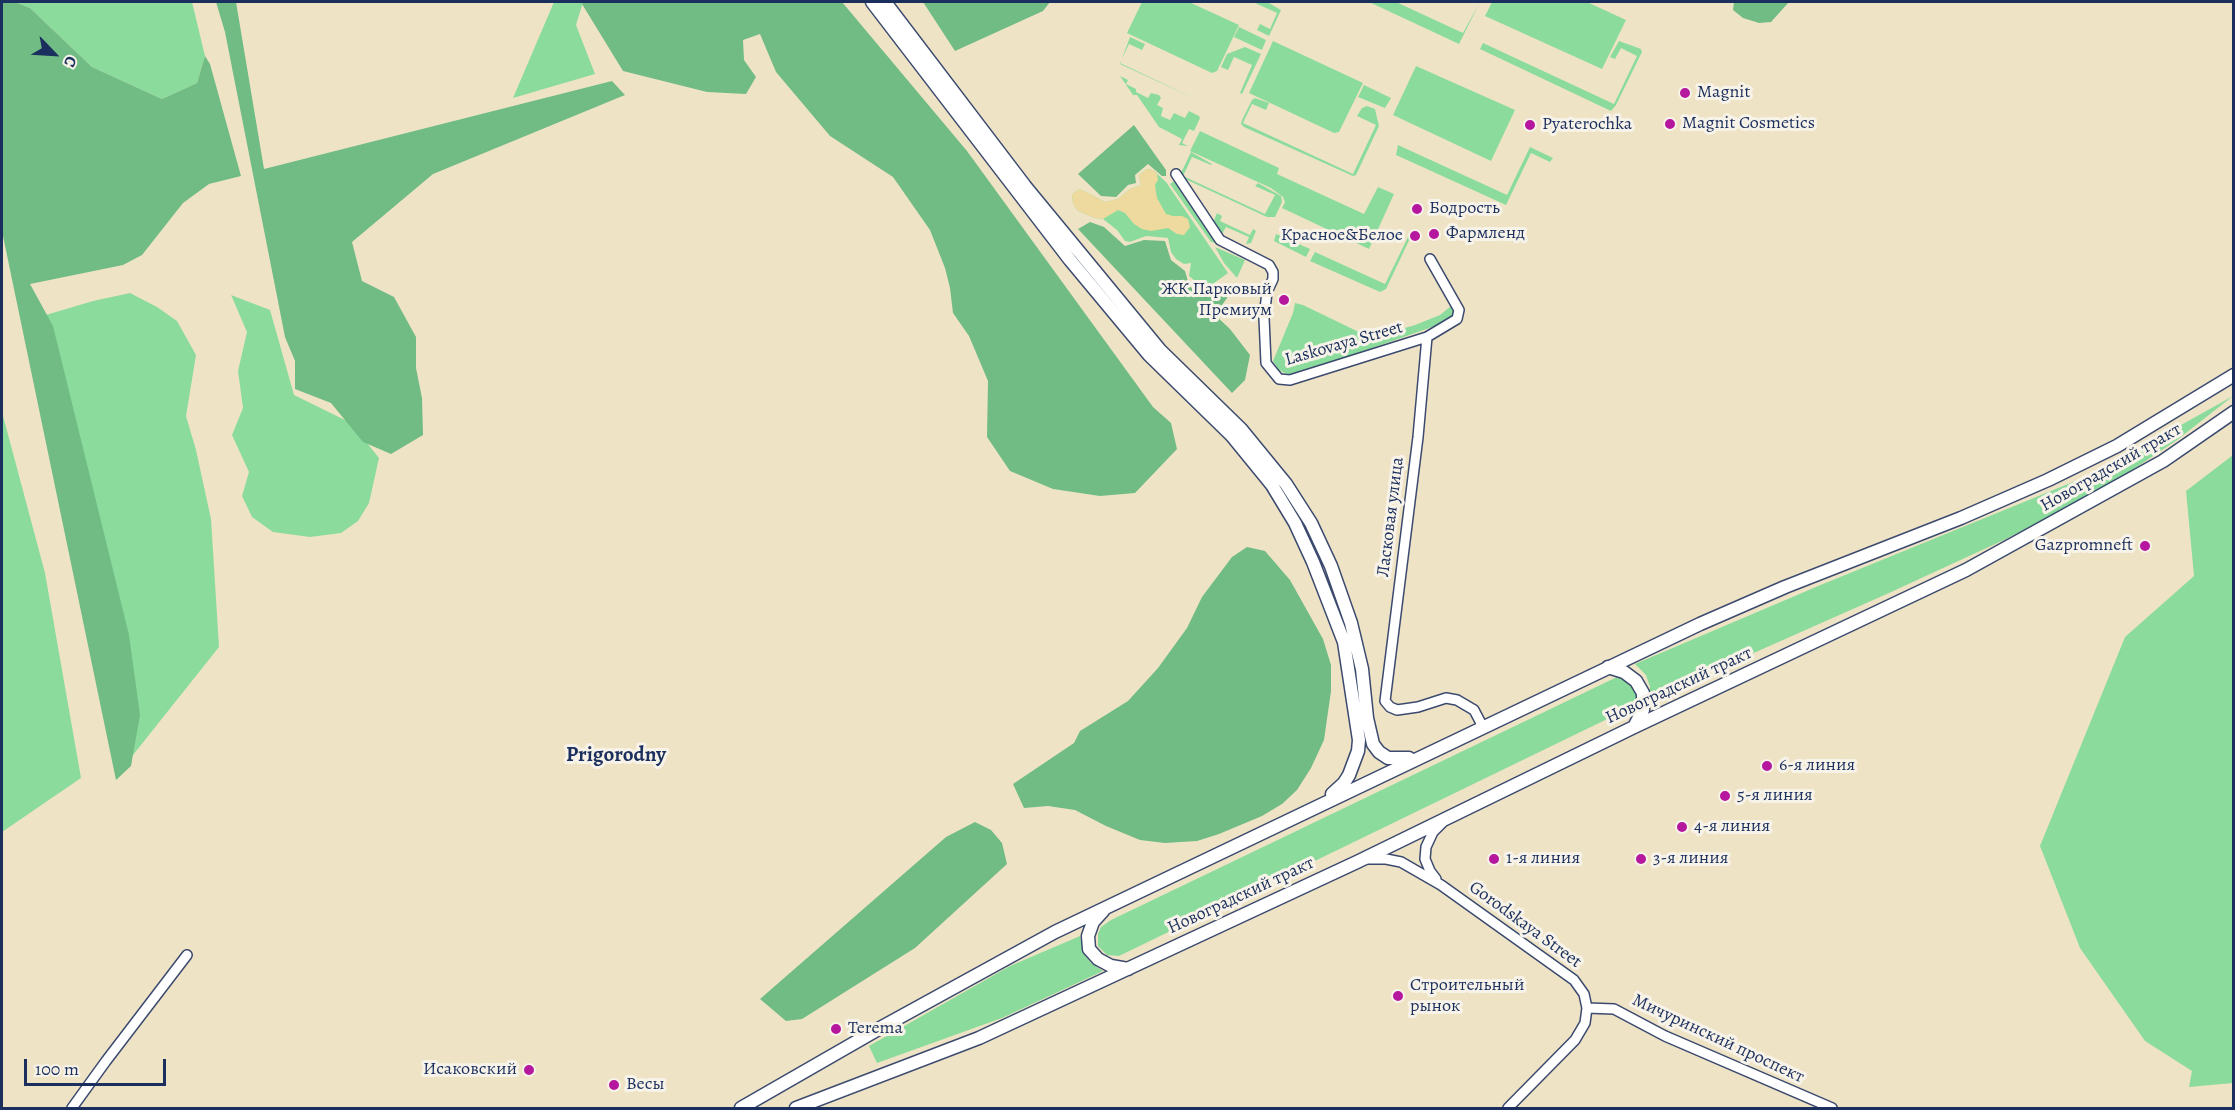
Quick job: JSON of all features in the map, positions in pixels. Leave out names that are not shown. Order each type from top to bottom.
[{"type":"main road","points":[[872,2],[1070,260],[1149,355],[1232,436],[1272,485],[1295,523],[1344,642],[1359,740],[1358,751],[1349,775],[1323,803]]},
{"type":"main road","points":[[885,2],[1025,186],[1139,325],[1160,350],[1241,429],[1286,484],[1311,523],[1331,566],[1351,623],[1362,669],[1367,718],[1373,744],[1388,758],[1419,757]]},
{"type":"main road","points":[[741,1108],[892,1021],[1055,932],[1608,667],[1785,587],[1961,518],[2048,480],[2117,446],[2234,375]]},
{"type":"main road","name":"Новоградский тракт","points":[[796,1108],[979,1038],[1357,862],[1634,727],[1976,565],[2163,461],[2234,412]]},
{"type":"main road","points":[[1608,667],[1624,672],[1636,681],[1643,693],[1643,710],[1634,727]]},
{"type":"main road","points":[[1107,907],[1093,922],[1088,936],[1089,949],[1098,959],[1111,966],[1128,969]]},
{"type":"street","name":"Laskovaya Street","points":[[1176,174],[1220,240],[1269,264],[1273,272],[1273,279],[1267,292],[1264,337],[1266,363],[1279,379],[1290,380],[1427,337],[1456,319],[1459,310],[1430,259]]},
{"type":"street","name":"Ласковая улица","points":[[1427,337],[1418,437],[1385,701],[1396,710],[1418,707],[1446,698],[1457,700],[1474,710],[1483,727]]},
{"type":"street","points":[[1442,885],[1430,871],[1425,859],[1426,847],[1433,832],[1445,820]]},
{"type":"street","points":[[1357,862],[1372,858],[1401,862],[1442,885]]},
{"type":"street","name":"Gorodskaya Street","points":[[1442,885],[1574,980],[1584,994],[1587,1008]]},
{"type":"street","points":[[72,1108],[187,955]]},
{"type":"street","points":[[1508,1108],[1575,1040],[1585,1023],[1587,1008]]},
{"type":"street","name":"Мичуринский проспект","points":[[1587,1008],[1614,1009],[1665,1036],[1832,1108]]},
{"type":"green space","points":[[2,2],[15,2],[30,8],[92,67],[162,99],[197,83],[205,56],[210,64],[241,176],[209,184],[183,203],[142,255],[123,265],[30,284],[53,326],[129,635],[140,715],[131,766],[116,780],[3,236]]},
{"type":"green space","points":[[15,2],[192,2],[205,56],[197,83],[162,99],[92,67],[30,8]]},
{"type":"green space","points":[[216,2],[236,2],[264,169],[612,81],[625,95],[433,174],[352,242],[362,281],[394,297],[416,337],[416,368],[422,398],[423,435],[391,454],[363,442],[331,403],[295,389],[295,361],[285,337],[225,32]]},
{"type":"green space","points":[[554,2],[583,2],[576,25],[595,74],[513,98]]},
{"type":"green space","points":[[584,2],[842,2],[967,151],[1153,407],[1171,423],[1177,449],[1135,493],[1100,496],[1053,489],[1010,471],[987,437],[988,381],[969,336],[953,313],[945,268],[930,230],[893,177],[830,136],[776,72],[760,34],[743,40],[744,60],[756,77],[746,94],[707,92],[623,71],[582,4]]},
{"type":"green space","points":[[923,2],[1050,2],[1043,11],[955,51]]},
{"type":"green space","points":[[1142,2],[1189,2],[1239,25],[1217,71],[1212,73],[1127,33]]},
{"type":"green space","points":[[1253,2],[1267,2],[1281,10],[1269,36],[1257,30],[1260,24],[1270,29],[1277,13]]},
{"type":"green space","points":[[1369,2],[1396,2],[1463,33],[1480,2],[1459,44]]},
{"type":"green space","points":[[1492,2],[1587,2],[1626,20],[1602,69],[1485,16]]},
{"type":"green space","points":[[1734,2],[1789,2],[1771,22],[1759,23],[1743,18],[1733,10]]},
{"type":"green space","points":[[1239,27],[1266,40],[1262,50],[1234,37]]},
{"type":"green space","points":[[1130,37],[1145,44],[1142,50],[1129,44],[1122,59]]},
{"type":"green space","points":[[1273,41],[1363,83],[1339,132],[1334,133],[1249,93]]},
{"type":"green space","points":[[1619,41],[1641,49],[1642,52],[1611,111],[1480,49],[1483,43],[1614,104],[1637,56],[1621,48],[1615,59],[1610,57]]},
{"type":"green space","points":[[1245,47],[1261,54],[1242,94],[1240,93],[1252,65],[1234,57],[1228,70],[1221,67],[1227,54]]},
{"type":"green space","points":[[1120,63],[1200,101],[1120,64]]},
{"type":"green space","points":[[1416,66],[1515,110],[1491,161],[1393,115]]},
{"type":"green space","points":[[1120,76],[1128,80],[1126,84],[1136,89],[1136,92],[1148,98],[1151,93],[1159,95],[1161,98],[1157,105],[1163,108],[1161,116],[1170,120],[1174,113],[1185,118],[1189,111],[1199,116],[1194,131],[1189,129],[1182,143],[1188,146],[1179,145],[1182,139],[1159,127],[1137,95],[1133,95]]},
{"type":"green space","points":[[1364,85],[1391,98],[1385,108],[1358,97]]},
{"type":"green space","points":[[1255,98],[1269,103],[1266,110],[1252,104],[1243,123],[1353,174],[1376,125],[1357,116],[1362,108],[1367,106],[1375,109],[1379,126],[1356,175],[1353,176],[1244,127],[1241,124],[1242,120]]},
{"type":"green space","points":[[1134,125],[1166,170],[1166,176],[1162,176],[1148,164],[1135,175],[1136,183],[1128,185],[1116,197],[1101,196],[1078,174]]},
{"type":"green space","points":[[1200,131],[1279,168],[1277,174],[1364,214],[1378,187],[1394,194],[1369,249],[1282,208],[1285,202],[1283,197],[1271,188],[1190,151]]},
{"type":"green space","points":[[1398,145],[1507,195],[1530,147],[1553,158],[1550,162],[1531,153],[1506,205],[1396,155]]},
{"type":"green space","points":[[1191,152],[1212,164],[1192,157],[1183,176],[1265,214],[1275,195],[1255,186],[1258,183],[1281,196],[1282,202],[1275,217],[1267,217],[1183,178],[1181,173]]},
{"type":"green space","points":[[1147,169],[1153,170],[1166,182],[1228,273],[1210,286],[1201,286],[1189,276],[1191,263],[1184,264],[1176,259],[1171,252],[1168,238],[1146,236],[1130,242],[1125,241],[1117,230],[1103,219],[1078,211],[1073,204],[1072,194],[1080,189],[1105,202],[1118,199],[1130,189],[1141,185],[1139,175]]},
{"type":"green space","points":[[1174,181],[1216,243],[1211,242],[1170,184]]},
{"type":"green space","points":[[1217,213],[1222,216],[1220,221],[1250,235],[1253,229],[1256,231],[1251,243],[1246,244],[1249,237],[1226,227],[1222,234],[1219,232],[1213,223]]},
{"type":"green space","points":[[1090,222],[1104,227],[1125,246],[1144,240],[1165,241],[1171,260],[1185,271],[1189,285],[1195,292],[1204,294],[1221,284],[1228,286],[1227,298],[1215,315],[1230,329],[1250,355],[1245,380],[1232,393],[1078,229]]},
{"type":"green space","points":[[1410,233],[1412,234],[1386,289],[1380,292],[1310,261],[1315,252],[1385,284]]},
{"type":"green space","points":[[1276,234],[1310,249],[1306,257],[1274,241]]},
{"type":"green space","points":[[1215,247],[1245,260],[1237,278],[1224,263]]},
{"type":"green space","points":[[130,293],[177,321],[196,355],[186,416],[211,519],[219,647],[133,755],[39,317]]},
{"type":"green space","points":[[231,295],[270,310],[294,395],[351,423],[379,458],[369,503],[358,521],[341,533],[310,537],[273,532],[252,517],[242,496],[249,472],[232,435],[243,408],[238,371],[247,332]]},
{"type":"green space","points":[[1295,303],[1365,335],[1391,332],[1415,325],[1440,315],[1451,306],[1454,311],[1452,318],[1446,322],[1289,375],[1279,370],[1273,361]]},
{"type":"green space","points":[[2233,396],[2177,440],[2110,485],[2006,539],[1650,699],[1650,687],[1646,675],[1635,664],[2095,473]]},
{"type":"green space","points":[[2,412],[45,573],[81,778],[2,832]]},
{"type":"green space","points":[[2233,455],[2233,1083],[2189,1087],[2192,1071],[2145,1041],[2080,948],[2040,846],[2125,637],[2194,576],[2186,491]]},
{"type":"green space","points":[[1247,547],[1265,551],[1290,580],[1323,639],[1331,665],[1331,691],[1324,740],[1311,768],[1297,790],[1282,804],[1262,816],[1197,841],[1165,843],[1140,840],[1075,810],[1048,806],[1024,808],[1013,784],[1074,743],[1080,731],[1128,701],[1158,668],[1187,628],[1202,597],[1232,557]]},
{"type":"green space","points":[[1617,677],[1625,678],[1636,689],[1636,700],[1630,708],[1119,956],[1107,955],[1098,946],[1098,934],[1101,927],[1111,920]]},
{"type":"green space","points":[[975,822],[991,830],[1002,843],[1007,864],[915,948],[802,1019],[786,1021],[760,999],[946,837]]},
{"type":"green space","points":[[1080,936],[1083,953],[1091,963],[1103,971],[1002,1018],[877,1063],[869,1046],[1010,966]]},
{"type":"sand","points":[[1147,169],[1157,174],[1158,180],[1155,185],[1157,198],[1166,214],[1188,219],[1190,227],[1184,235],[1177,234],[1168,228],[1151,231],[1142,229],[1134,224],[1125,213],[1118,210],[1103,219],[1095,218],[1078,211],[1073,204],[1072,194],[1080,189],[1105,202],[1118,199],[1130,189],[1141,185],[1139,175]]},
{"type":"place","name":"Magnit","points":[[1685,93]]},
{"type":"place","name":"Magnit Cosmetics","points":[[1670,124]]},
{"type":"place","name":"Pyaterochka","points":[[1530,125]]},
{"type":"place","name":"Бодрость","points":[[1417,209]]},
{"type":"place","name":"Фармленд","points":[[1434,234]]},
{"type":"place","name":"Красное&Белое","points":[[1415,236]]},
{"type":"place","name":"ЖК Парковый Премиум","points":[[1284,300]]},
{"type":"place","name":"Gazpromneft","points":[[2145,546]]},
{"type":"place","name":"6-я линия","points":[[1767,766]]},
{"type":"place","name":"5-я линия","points":[[1725,796]]},
{"type":"place","name":"4-я линия","points":[[1682,827]]},
{"type":"place","name":"1-я линия","points":[[1494,859]]},
{"type":"place","name":"3-я линия","points":[[1641,859]]},
{"type":"place","name":"Строительный рынок","points":[[1398,996]]},
{"type":"place","name":"Terema","points":[[836,1029]]},
{"type":"place","name":"Исаковский","points":[[529,1070]]},
{"type":"place","name":"Весы","points":[[614,1085]]},
{"type":"district","name":"Prigorodny","points":[[616,756]]}]
